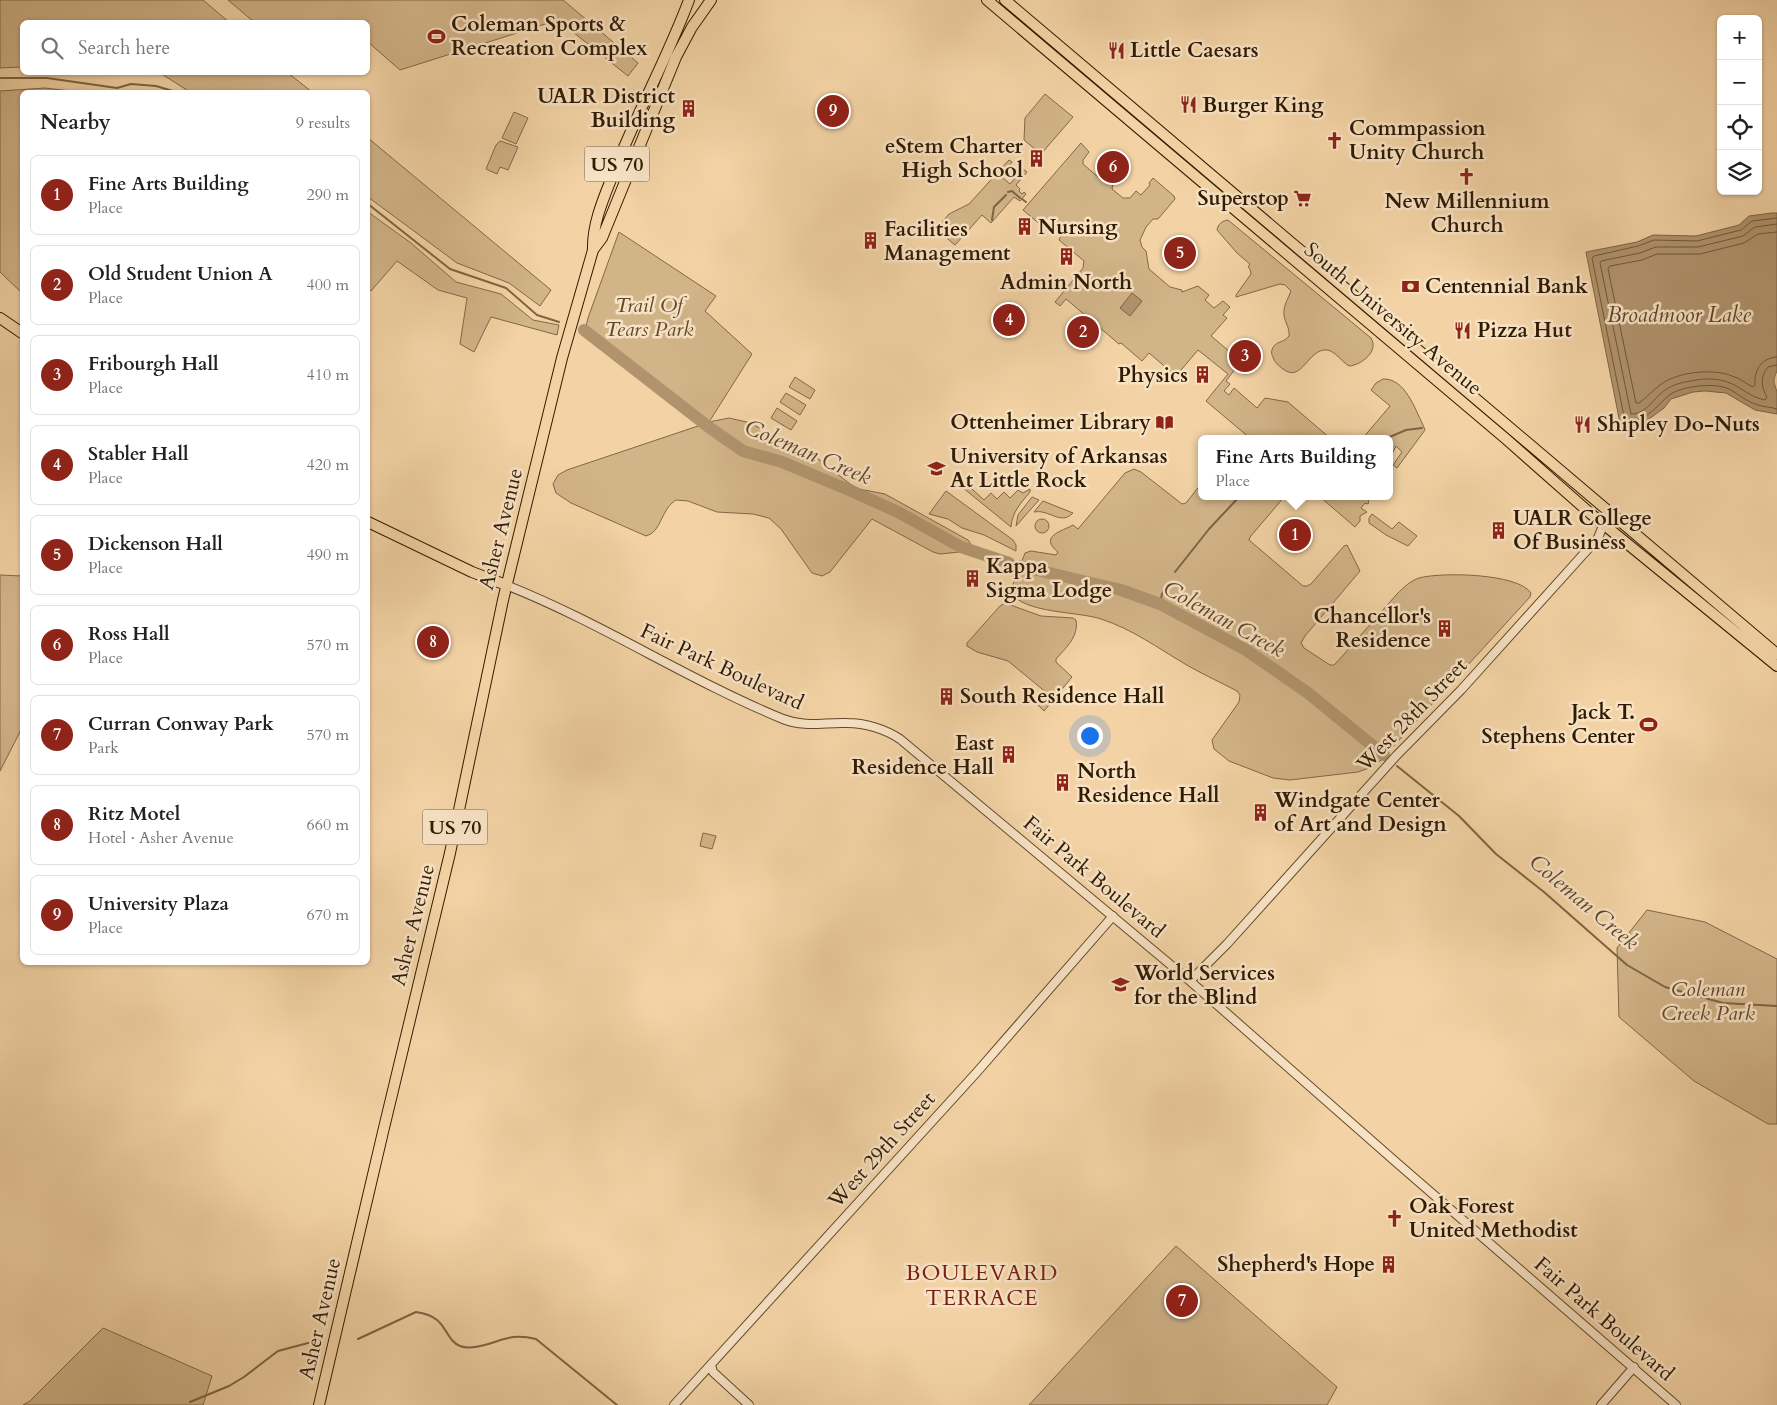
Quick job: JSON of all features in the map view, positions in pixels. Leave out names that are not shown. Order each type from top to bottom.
[{"type":"main road","name":"Asher Avenue","points":[[319,1405],[450,854],[506,585],[560,367],[593,250],[593,236],[609,185],[640,107],[689,0]]},
{"type":"main road","name":"Asher Avenue","points":[[593,250],[602,238],[676,56],[692,27],[711,0]]},
{"type":"main road","name":"South University Avenue","points":[[986,0],[1506,439],[1602,524],[1777,666]]},
{"type":"main road","name":"South University Avenue","points":[[1005,0],[1208,174],[1777,654]]},
{"type":"main road","points":[[0,318],[20,332]]},
{"type":"main road","points":[[370,523],[472,572],[506,585]]},
{"type":"street","name":"West 28th Street","points":[[1190,981],[1232,938],[1396,756],[1461,690],[1600,536],[1602,524],[1608,511]]},
{"type":"street","name":"Fair Park Boulevard","points":[[506,585],[550,604],[785,719],[814,725],[847,722],[869,725],[894,735],[964,791],[1190,981],[1676,1405]]},
{"type":"street","name":"West 29th Street","points":[[674,1405],[977,1072],[1113,916]]},
{"type":"street","points":[[712,1365],[713,1372],[749,1405]]},
{"type":"street","points":[[1600,1405],[1634,1367]]},
{"type":"green space","points":[[0,0],[203,0],[227,20],[20,20],[20,67],[0,68]]},
{"type":"green space","name":"Coleman Sports & Recreation Complex","points":[[228,0],[563,0],[638,63],[628,76],[558,20],[400,70],[370,44],[370,20],[252,20]]},
{"type":"green space","points":[[163,75],[291,75],[309,90],[187,90]]},
{"type":"green space","points":[[45,88],[62,90],[20,90],[20,291],[0,272],[0,91]]},
{"type":"green space","points":[[1045,94],[1073,117],[1041,154],[1024,140],[1025,118]]},
{"type":"green space","points":[[514,112],[528,118],[516,144],[502,138]]},
{"type":"green space","points":[[370,140],[551,290],[540,306],[509,283],[457,263],[370,198]]},
{"type":"green space","points":[[500,141],[518,147],[508,170],[500,167],[497,174],[486,169],[496,145]]},
{"type":"green space","points":[[1081,143],[1089,152],[1083,160],[1083,164],[1098,177],[1106,170],[1114,177],[1112,189],[1123,198],[1130,198],[1136,191],[1141,195],[1150,185],[1149,183],[1153,178],[1175,199],[1158,219],[1153,219],[1146,227],[1140,240],[1142,247],[1146,251],[1149,269],[1170,287],[1182,290],[1182,292],[1198,286],[1209,295],[1205,300],[1214,308],[1223,301],[1230,307],[1223,315],[1227,318],[1211,336],[1241,361],[1226,381],[1230,384],[1224,391],[1229,395],[1234,388],[1257,408],[1265,398],[1288,402],[1326,435],[1246,435],[1206,401],[1228,374],[1198,350],[1176,376],[1149,353],[1142,361],[1066,299],[1060,306],[1055,302],[1083,268],[1084,261],[1059,240],[1061,236],[1052,228],[1048,231],[1023,210]]},
{"type":"green space","points":[[1009,160],[1012,162],[1001,176],[1010,184],[1023,169],[1027,172],[1016,185],[1022,194],[1024,192],[1026,194],[1020,201],[1014,197],[991,223],[982,215],[955,245],[936,229],[949,214],[969,204]]},
{"type":"green space","points":[[370,213],[411,243],[456,282],[501,294],[533,320],[559,325],[557,335],[491,317],[474,352],[460,344],[467,298],[438,290],[397,261],[371,291]]},
{"type":"green space","points":[[1228,220],[1371,338],[1373,348],[1368,357],[1359,363],[1349,366],[1333,352],[1327,350],[1315,354],[1295,372],[1290,372],[1278,365],[1272,355],[1272,350],[1276,344],[1289,336],[1284,312],[1291,291],[1285,285],[1280,284],[1236,297],[1251,274],[1248,267],[1250,264],[1237,253],[1217,230],[1221,223]]},
{"type":"green space","name":"Trail Of Tears Park","points":[[619,232],[716,296],[705,311],[752,354],[709,422],[729,418],[751,423],[790,447],[817,458],[859,489],[885,494],[968,540],[972,546],[969,551],[940,554],[933,552],[872,519],[830,572],[822,576],[812,573],[781,529],[769,518],[753,514],[717,512],[688,501],[676,500],[667,509],[655,530],[646,536],[571,503],[556,493],[553,484],[558,475],[567,470],[701,425],[584,335],[588,318]]},
{"type":"green space","points":[[795,377],[815,390],[810,399],[789,387]]},
{"type":"green space","points":[[1383,379],[1391,380],[1403,389],[1413,403],[1425,430],[1397,468],[1393,465],[1402,452],[1396,446],[1393,452],[1393,435],[1365,435],[1390,406],[1371,390],[1376,383]]},
{"type":"green space","points":[[786,393],[806,405],[800,415],[780,402]]},
{"type":"green space","points":[[777,408],[797,421],[791,430],[771,418]]},
{"type":"green space","points":[[1134,469],[1141,472],[1182,504],[1186,503],[1198,488],[1198,500],[1282,500],[1249,540],[1303,586],[1311,584],[1344,546],[1347,545],[1360,571],[1301,643],[1304,648],[1330,665],[1334,665],[1337,662],[1399,592],[1419,578],[1460,575],[1495,578],[1511,581],[1523,586],[1531,593],[1530,597],[1380,761],[1358,772],[1290,780],[1273,778],[1229,761],[1214,749],[1212,740],[1239,702],[1240,695],[1237,691],[1191,668],[1134,633],[1112,623],[1091,616],[1039,608],[1017,599],[1010,592],[1025,553],[1031,551],[1056,555],[1058,552],[1050,542],[1051,538],[1073,525],[1078,529],[1125,473]]},
{"type":"green space","points":[[961,479],[984,500],[991,493],[997,499],[1004,492],[1010,498],[1018,490],[1023,493],[1030,489],[1030,492],[1015,512],[1011,527],[957,483]]},
{"type":"green space","points":[[946,491],[1013,540],[1016,545],[1016,551],[984,535],[962,528],[948,519],[929,514]]},
{"type":"green space","points":[[1032,497],[1039,500],[1016,526],[1018,515]]},
{"type":"green space","points":[[1324,500],[1369,500],[1369,503],[1365,503],[1361,508],[1367,512],[1360,516],[1360,521],[1355,527]]},
{"type":"green space","points":[[1043,501],[1073,513],[1068,517],[1059,518],[1045,513],[1034,512]]},
{"type":"green space","points":[[1372,514],[1392,529],[1399,522],[1417,536],[1408,546],[1386,535],[1369,523],[1369,518]]},
{"type":"green space","points":[[1039,519],[1045,519],[1049,526],[1045,533],[1039,533],[1035,529],[1035,523]]},
{"type":"green space","points":[[0,575],[20,576],[20,732],[0,771]]},
{"type":"green space","points":[[1005,603],[1041,616],[1073,618],[1076,620],[1074,636],[1056,659],[1056,662],[1072,677],[1044,711],[1038,705],[1047,693],[1008,661],[977,652],[967,646],[967,643],[1000,606]]},
{"type":"green space","points":[[703,833],[716,836],[712,849],[700,846]]},
{"type":"green space","name":"Coleman Creek Park","points":[[1647,910],[1705,922],[1777,959],[1777,1124],[1768,1124],[1694,1081],[1619,1017],[1617,948]]},
{"type":"green space","points":[[1176,1246],[1337,1387],[1327,1405],[1029,1405]]},
{"type":"green space","points":[[103,1328],[212,1376],[203,1405],[23,1405],[30,1401]]},
{"type":"water","name":"Broadmoor Lake","points":[[1777,213],[1777,371],[1774,382],[1777,392],[1777,414],[1755,410],[1726,393],[1693,392],[1671,399],[1664,408],[1641,425],[1621,428],[1586,252],[1637,242],[1653,235],[1696,236],[1739,225],[1749,216]]},
{"type":"water","points":[[1132,293],[1142,301],[1130,316],[1120,308]]},
{"type":"waterway","name":"Coleman Creek","points":[[0,78],[47,78],[117,88],[131,84],[156,86],[169,90]]},
{"type":"waterway","points":[[1008,192],[1012,191],[1020,198]]},
{"type":"waterway","points":[[992,220],[994,207],[1006,195]]},
{"type":"waterway","points":[[1022,199],[1026,202]]},
{"type":"waterway","name":"Coleman Creek","points":[[370,206],[450,269],[506,288],[537,315],[559,322]]},
{"type":"waterway","name":"Coleman Creek","points":[[584,330],[710,428],[743,451],[782,462],[849,490],[898,512],[961,547],[1009,563]]},
{"type":"waterway","points":[[1393,436],[1406,430],[1422,428]]},
{"type":"waterway","points":[[1175,572],[1209,529],[1236,500]]},
{"type":"waterway","name":"Coleman Creek","points":[[1020,566],[1121,590],[1160,604],[1246,650],[1308,693],[1384,755]]},
{"type":"waterway","points":[[1160,604],[1167,584]]},
{"type":"waterway","name":"Coleman Creek","points":[[1397,766],[1459,816],[1496,854],[1544,892],[1627,965],[1665,987],[1723,1003],[1777,1006]]},
{"type":"waterway","points":[[358,1339],[416,1312],[435,1318],[453,1341],[460,1346],[479,1346],[513,1337],[536,1339],[617,1405]]},
{"type":"waterway","points":[[190,1402],[229,1386],[278,1351],[308,1343],[321,1343]]},
{"type":"place","name":"Coleman Sports & Recreation Complex","points":[[437,36]]},
{"type":"place","name":"Little Caesars","points":[[1116,50]]},
{"type":"place","name":"Burger King","points":[[1188,105]]},
{"type":"place","name":"UALR District Building","points":[[689,108]]},
{"type":"place","name":"University Plaza","points":[[833,111]]},
{"type":"place","name":"Commpassion Unity Church","points":[[1335,140]]},
{"type":"place","name":"eStem Charter High School","points":[[1037,158]]},
{"type":"place","name":"Ross Hall","points":[[1113,167]]},
{"type":"place","name":"New Millennium Church","points":[[1467,176]]},
{"type":"place","name":"Superstop","points":[[1303,198]]},
{"type":"place","name":"Nursing","points":[[1024,227]]},
{"type":"place","name":"Facilities Management","points":[[870,241]]},
{"type":"place","name":"Dickenson Hall","points":[[1180,253]]},
{"type":"place","name":"Admin North","points":[[1066,257]]},
{"type":"place","name":"Centennial Bank","points":[[1411,286]]},
{"type":"place","name":"Stabler Hall","points":[[1009,320]]},
{"type":"place","name":"Pizza Hut","points":[[1463,330]]},
{"type":"place","name":"Old Student Union A","points":[[1083,332]]},
{"type":"place","name":"Fribourgh Hall","points":[[1245,356]]},
{"type":"place","name":"Physics","points":[[1202,375]]},
{"type":"place","name":"Ottenheimer Library","points":[[1165,422]]},
{"type":"place","name":"Shipley Do-Nuts","points":[[1583,424]]},
{"type":"place","name":"University of Arkansas At Little Rock","points":[[936,468]]},
{"type":"place","name":"UALR College Of Business","points":[[1499,530]]},
{"type":"place","name":"Fine Arts Building","points":[[1295,535]]},
{"type":"place","name":"Kappa Sigma Lodge","points":[[972,578]]},
{"type":"place","name":"Chancellor's Residence","points":[[1445,628]]},
{"type":"place","name":"Ritz Motel","points":[[433,642]]},
{"type":"place","name":"South Residence Hall","points":[[946,696]]},
{"type":"place","name":"Jack T. Stephens Center","points":[[1649,724]]},
{"type":"place","name":"East Residence Hall","points":[[1008,755]]},
{"type":"place","name":"North Residence Hall","points":[[1063,783]]},
{"type":"place","name":"Windgate Center of Art and Design","points":[[1260,812]]},
{"type":"place","name":"World Services for the Blind","points":[[1120,985]]},
{"type":"place","name":"Oak Forest United Methodist","points":[[1395,1218]]},
{"type":"place","name":"Shepherd's Hope","points":[[1389,1264]]},
{"type":"place","name":"Curran Conway Park","points":[[1182,1301]]},
{"type":"district","name":"BOULEVARD TERRACE","points":[[982,1286]]}]
